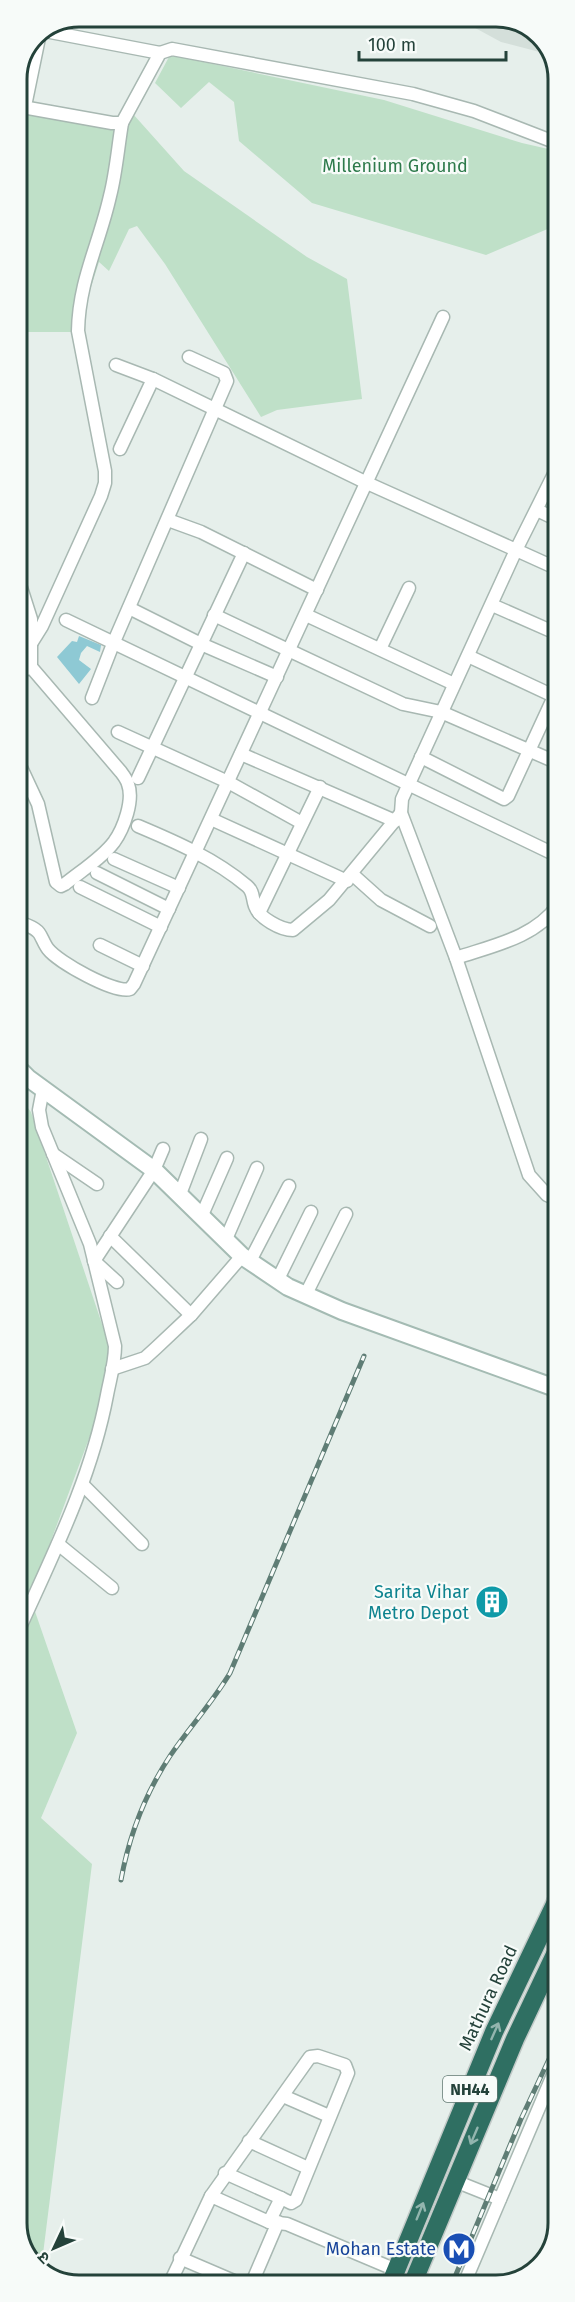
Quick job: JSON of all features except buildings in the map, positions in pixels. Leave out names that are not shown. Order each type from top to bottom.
[{"type":"highway","name":"Mathura Road","points":[[394,2275],[494,2032],[548,1919]]},
{"type":"highway","name":"NH44","points":[[416,2275],[515,2039],[548,1969]]},
{"type":"street","points":[[55,33],[160,54],[172,49],[413,94],[474,111],[548,140]]},
{"type":"street","points":[[27,83],[35,51]]},
{"type":"street","points":[[32,642],[42,626],[105,483],[105,471],[78,332],[78,314],[82,286],[111,196],[122,123],[160,54]]},
{"type":"street","points":[[27,107],[122,123]]},
{"type":"street","points":[[27,926],[39,933],[47,948],[56,957],[81,972],[120,990],[130,989],[143,966],[443,317]]},
{"type":"street","points":[[92,698],[113,644],[227,381],[224,373],[189,357]]},
{"type":"street","points":[[116,366],[153,380],[367,483],[548,564]]},
{"type":"street","points":[[120,449],[153,380]]},
{"type":"street","points":[[138,826],[196,852],[249,888],[253,892],[259,913],[288,930],[293,930],[318,911],[350,877],[398,817],[402,799],[441,712],[516,550],[548,487]]},
{"type":"street","points":[[537,510],[548,515]]},
{"type":"street","points":[[168,520],[201,532],[317,590]]},
{"type":"street","points":[[138,778],[244,553]]},
{"type":"street","points":[[380,650],[409,588]]},
{"type":"street","points":[[27,602],[30,610],[32,642],[31,667],[121,772],[128,783],[130,792],[130,802],[114,842],[61,886],[56,882],[38,804],[27,780]]},
{"type":"street","points":[[492,605],[548,630]]},
{"type":"street","points":[[129,608],[201,644],[277,677]]},
{"type":"street","points":[[214,615],[403,704],[441,712],[548,759]]},
{"type":"street","points":[[306,615],[454,684]]},
{"type":"street","points":[[66,621],[548,851]]},
{"type":"street","points":[[468,656],[548,691]]},
{"type":"street","points":[[27,669],[31,667]]},
{"type":"street","points":[[421,757],[504,799],[508,796],[548,711]]},
{"type":"street","points":[[118,732],[228,782],[302,823]]},
{"type":"street","points":[[241,754],[398,817],[456,958],[528,1175],[548,1195]]},
{"type":"street","points":[[259,913],[320,787]]},
{"type":"street","points":[[211,819],[287,854],[350,877],[381,900],[430,926]]},
{"type":"street","points":[[114,859],[179,888]]},
{"type":"street","points":[[97,873],[169,909]]},
{"type":"street","points":[[80,887],[161,927]]},
{"type":"street","points":[[456,958],[525,934],[548,916]]},
{"type":"street","points":[[100,945],[143,966]]},
{"type":"street","points":[[27,1075],[154,1170],[246,1258],[278,1281],[305,1296],[548,1385]]},
{"type":"street","points":[[27,1612],[83,1485],[101,1427],[115,1346],[90,1244],[42,1127],[39,1110],[43,1089]]},
{"type":"street","points":[[180,1194],[201,1139]]},
{"type":"street","points":[[94,1261],[154,1170],[163,1149]]},
{"type":"street","points":[[53,1154],[97,1184]]},
{"type":"street","points":[[202,1215],[227,1158]]},
{"type":"street","points":[[226,1239],[257,1168]]},
{"type":"street","points":[[112,1369],[145,1358],[246,1258],[289,1186]]},
{"type":"street","points":[[278,1281],[311,1212]]},
{"type":"street","points":[[305,1296],[345,1214]]},
{"type":"street","points":[[110,1236],[190,1315]]},
{"type":"street","points":[[94,1261],[117,1282]]},
{"type":"street","points":[[83,1485],[142,1544]]},
{"type":"street","points":[[58,1544],[112,1588]]},
{"type":"street","points":[[173,2275],[211,2196],[225,2174],[310,2058],[314,2056],[345,2065],[348,2073],[294,2203],[225,2174]]},
{"type":"street","points":[[468,2275],[548,2086]]},
{"type":"street","points":[[283,2096],[329,2116]]},
{"type":"street","points":[[249,2141],[308,2168]]},
{"type":"street","points":[[455,2181],[500,2199]]},
{"type":"street","points":[[211,2196],[273,2222],[287,2224],[389,2275]]},
{"type":"street","points":[[254,2275],[281,2198]]},
{"type":"street","points":[[180,2258],[220,2275]]},
{"type":"shaded area","points":[[473,27],[499,27],[516,31],[530,40],[540,52],[501,42]]},
{"type":"green space","name":"Millenium Ground","points":[[170,55],[384,100],[548,149],[548,229],[486,255],[312,203],[239,141],[234,102],[209,82],[181,108],[155,83]]},
{"type":"green space","points":[[27,104],[125,127],[133,114],[184,171],[307,257],[347,279],[362,399],[277,410],[261,417],[165,264],[137,226],[129,229],[109,271],[99,262],[80,321],[73,332],[27,332]]},
{"type":"green space","points":[[27,1107],[31,1112],[116,1366],[30,1597],[77,1733],[41,1818],[92,1864],[42,2259],[30,2240],[27,2223]]},
{"type":"water","points":[[79,636],[101,645],[100,652],[87,646],[81,653],[79,660],[91,669],[79,684],[57,657],[72,641],[77,642]]},
{"type":"railway","points":[[121,1880],[133,1831],[153,1785],[170,1756],[230,1673],[364,1356]]},
{"type":"railway","points":[[456,2275],[521,2119],[548,2061]]},
{"type":"place","name":"Sarita Vihar Metro Depot","points":[[492,1602]]},
{"type":"place","name":"Mohan Estate","points":[[459,2249]]}]
